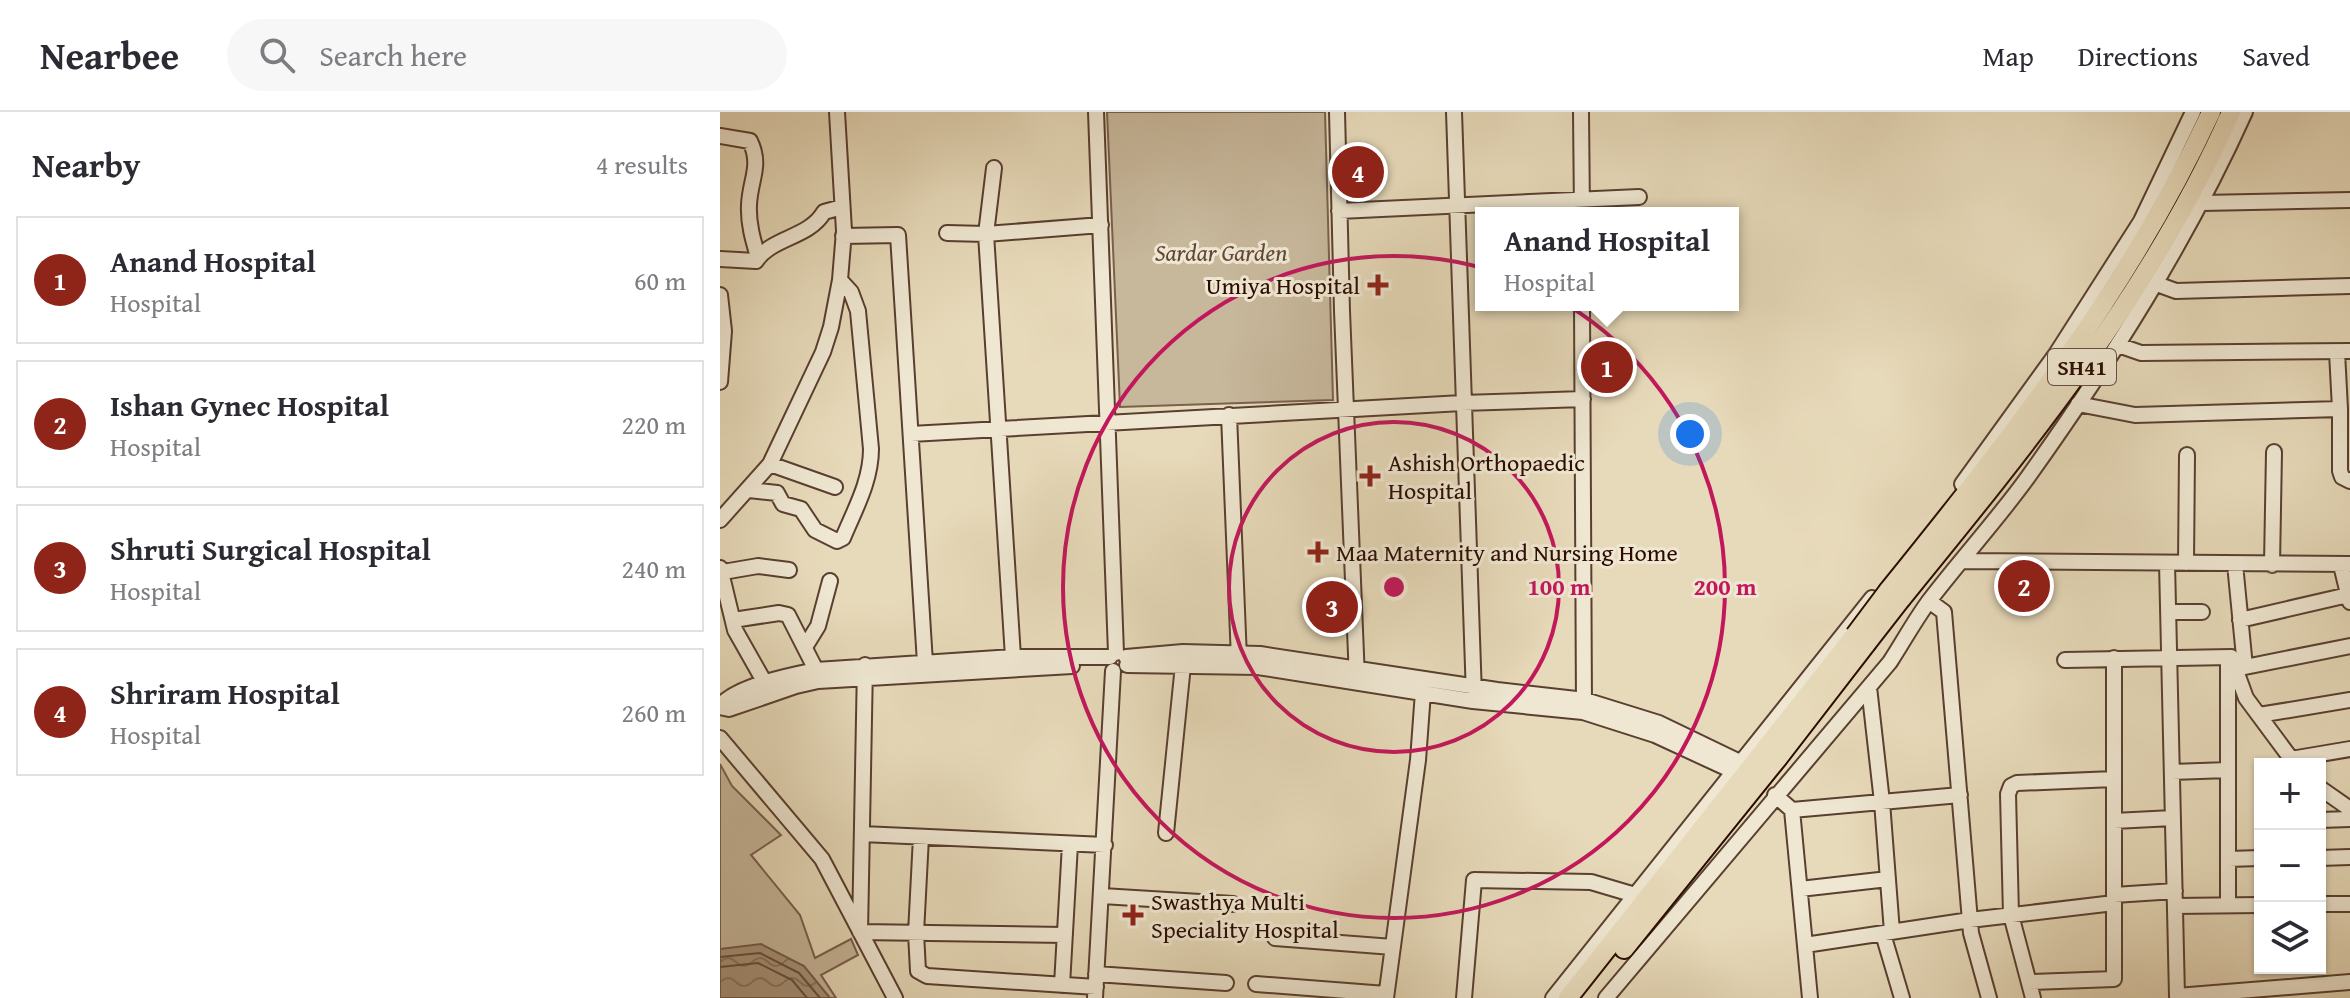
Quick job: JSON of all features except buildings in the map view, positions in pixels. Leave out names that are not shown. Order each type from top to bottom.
[{"type":"main road","name":"SH41","points":[[1568,998],[1860,639],[2067,360],[2150,229],[2211,112]]},
{"type":"main road","name":"SH41","points":[[1894,595],[1983,498],[2084,364],[2175,221],[2231,112]]},
{"type":"main road","name":"SH41","points":[[1584,998],[1778,758],[1860,639]]},
{"type":"street","points":[[720,520],[770,464],[823,352],[840,280],[843,236],[837,112]]},
{"type":"street","points":[[1096,112],[1117,663],[1099,986]]},
{"type":"street","points":[[1337,112],[1357,677]]},
{"type":"street","points":[[1454,112],[1474,694]]},
{"type":"street","points":[[1581,112],[1582,207]]},
{"type":"street","points":[[1553,998],[1964,482],[2056,354],[2141,221],[2193,112]]},
{"type":"street","points":[[1606,998],[1869,687],[1929,601],[1998,518],[2118,345],[2202,203],[2245,112]]},
{"type":"street","points":[[720,136],[750,141],[758,156],[749,205],[751,233],[758,257]]},
{"type":"street","points":[[994,168],[986,234],[1013,657]]},
{"type":"street","points":[[1339,211],[1457,206],[1582,207],[1639,197]]},
{"type":"street","points":[[2202,203],[2350,200]]},
{"type":"street","points":[[720,259],[756,261],[818,222],[824,212],[842,207]]},
{"type":"street","points":[[947,233],[986,234],[1101,225]]},
{"type":"street","points":[[843,236],[898,235],[925,663]]},
{"type":"street","points":[[749,490],[777,493],[783,504],[805,512],[815,530],[837,541],[843,538],[871,465],[858,311],[851,292],[840,280]]},
{"type":"street","points":[[2154,283],[2176,291],[2350,286]]},
{"type":"street","points":[[720,295],[724,331],[720,382]]},
{"type":"street","points":[[1582,311],[1584,706]]},
{"type":"street","points":[[2118,345],[2141,353],[2344,352],[2340,471],[2344,479],[2350,481]]},
{"type":"street","points":[[911,434],[1229,415],[1583,399]]},
{"type":"street","points":[[2078,404],[2135,415],[2340,409]]},
{"type":"street","points":[[1229,415],[1239,659]]},
{"type":"street","points":[[2272,565],[2274,452]]},
{"type":"street","points":[[2186,563],[2187,455]]},
{"type":"street","points":[[770,464],[835,487]]},
{"type":"street","points":[[1963,561],[2346,565],[2349,599],[2240,620]]},
{"type":"street","points":[[2167,563],[2177,996],[2350,982]]},
{"type":"street","points":[[2235,564],[2245,667],[2350,646]]},
{"type":"street","points":[[765,683],[733,620],[721,570],[758,566],[789,570]]},
{"type":"street","points":[[805,647],[818,626],[830,581]]},
{"type":"street","points":[[1929,601],[1944,612],[1971,933],[1989,998]]},
{"type":"street","points":[[1863,609],[1904,640]]},
{"type":"street","points":[[2168,612],[2202,612]]},
{"type":"street","points":[[733,620],[784,613],[792,619],[816,670]]},
{"type":"street","points":[[1239,659],[1183,665],[1117,663],[1013,657],[925,663],[865,671],[796,686],[729,709],[720,706],[726,698],[765,683],[816,670],[865,671],[1117,663],[1183,652],[1239,659],[1474,694],[1584,706],[1738,768]]},
{"type":"street","points":[[2228,657],[2228,905]]},
{"type":"street","points":[[2065,660],[2231,657],[2246,698],[2291,758]]},
{"type":"street","points":[[2029,982],[2114,979],[2114,658]]},
{"type":"street","points":[[1106,896],[1105,845],[1117,663]]},
{"type":"street","points":[[1166,833],[1183,665]]},
{"type":"street","points":[[860,932],[865,671]]},
{"type":"street","points":[[1357,677],[1423,692],[1474,694]]},
{"type":"street","points":[[1869,687],[1888,879],[1888,933],[1902,998]]},
{"type":"street","points":[[1256,984],[1386,996],[1418,760],[1423,692]]},
{"type":"street","points":[[2259,715],[2350,700]]},
{"type":"street","points":[[720,738],[822,859],[895,998]]},
{"type":"street","points":[[2307,758],[2350,749]]},
{"type":"street","points":[[2172,772],[2228,770]]},
{"type":"street","points":[[2033,998],[2011,915],[2008,794],[2011,786],[2114,779]]},
{"type":"street","points":[[2326,792],[2347,805]]},
{"type":"street","points":[[1775,795],[1792,810],[1810,998]]},
{"type":"street","points":[[1792,810],[1960,795]]},
{"type":"street","points":[[2114,821],[2173,818]]},
{"type":"street","points":[[2326,820],[2350,819]]},
{"type":"street","points":[[862,834],[1105,845]]},
{"type":"street","points":[[921,837],[916,966],[927,976],[1099,986],[1226,983]]},
{"type":"street","points":[[1062,985],[1070,844]]},
{"type":"street","points":[[2326,858],[2350,857]]},
{"type":"street","points":[[2228,859],[2254,858]]},
{"type":"street","points":[[1800,889],[1888,879]]},
{"type":"street","points":[[1464,998],[1474,880],[1591,882],[1635,895]]},
{"type":"street","points":[[1106,896],[1233,904]]},
{"type":"street","points":[[1805,945],[2114,899],[2175,898],[2254,905]]},
{"type":"street","points":[[2326,904],[2350,904]]},
{"type":"street","points":[[860,932],[1065,935]]},
{"type":"street","points":[[1275,938],[1393,947]]},
{"type":"green space","name":"Sardar Garden","points":[[1107,112],[1325,112],[1333,400],[1120,407]]},
{"type":"green space","points":[[720,764],[732,786],[781,835],[751,855],[800,915],[815,958],[851,939],[858,955],[821,975],[836,998],[720,998]]},
{"type":"water","points":[[761,944],[804,966],[830,998],[720,998],[720,949]]},
{"type":"place","name":"Shriram Hospital","points":[[1358,172]]},
{"type":"place","name":"Umiya Hospital","points":[[1378,285]]},
{"type":"place","name":"Anand Hospital","points":[[1607,367]]},
{"type":"place","name":"Ashish Orthopaedic Hospital","points":[[1370,476]]},
{"type":"place","name":"Maa Maternity and Nursing Home","points":[[1318,552]]},
{"type":"place","name":"Ishan Gynec Hospital","points":[[2024,586]]},
{"type":"place","name":"Shruti Surgical Hospital","points":[[1332,607]]},
{"type":"place","name":"Swasthya Multi Speciality Hospital","points":[[1133,915]]}]
